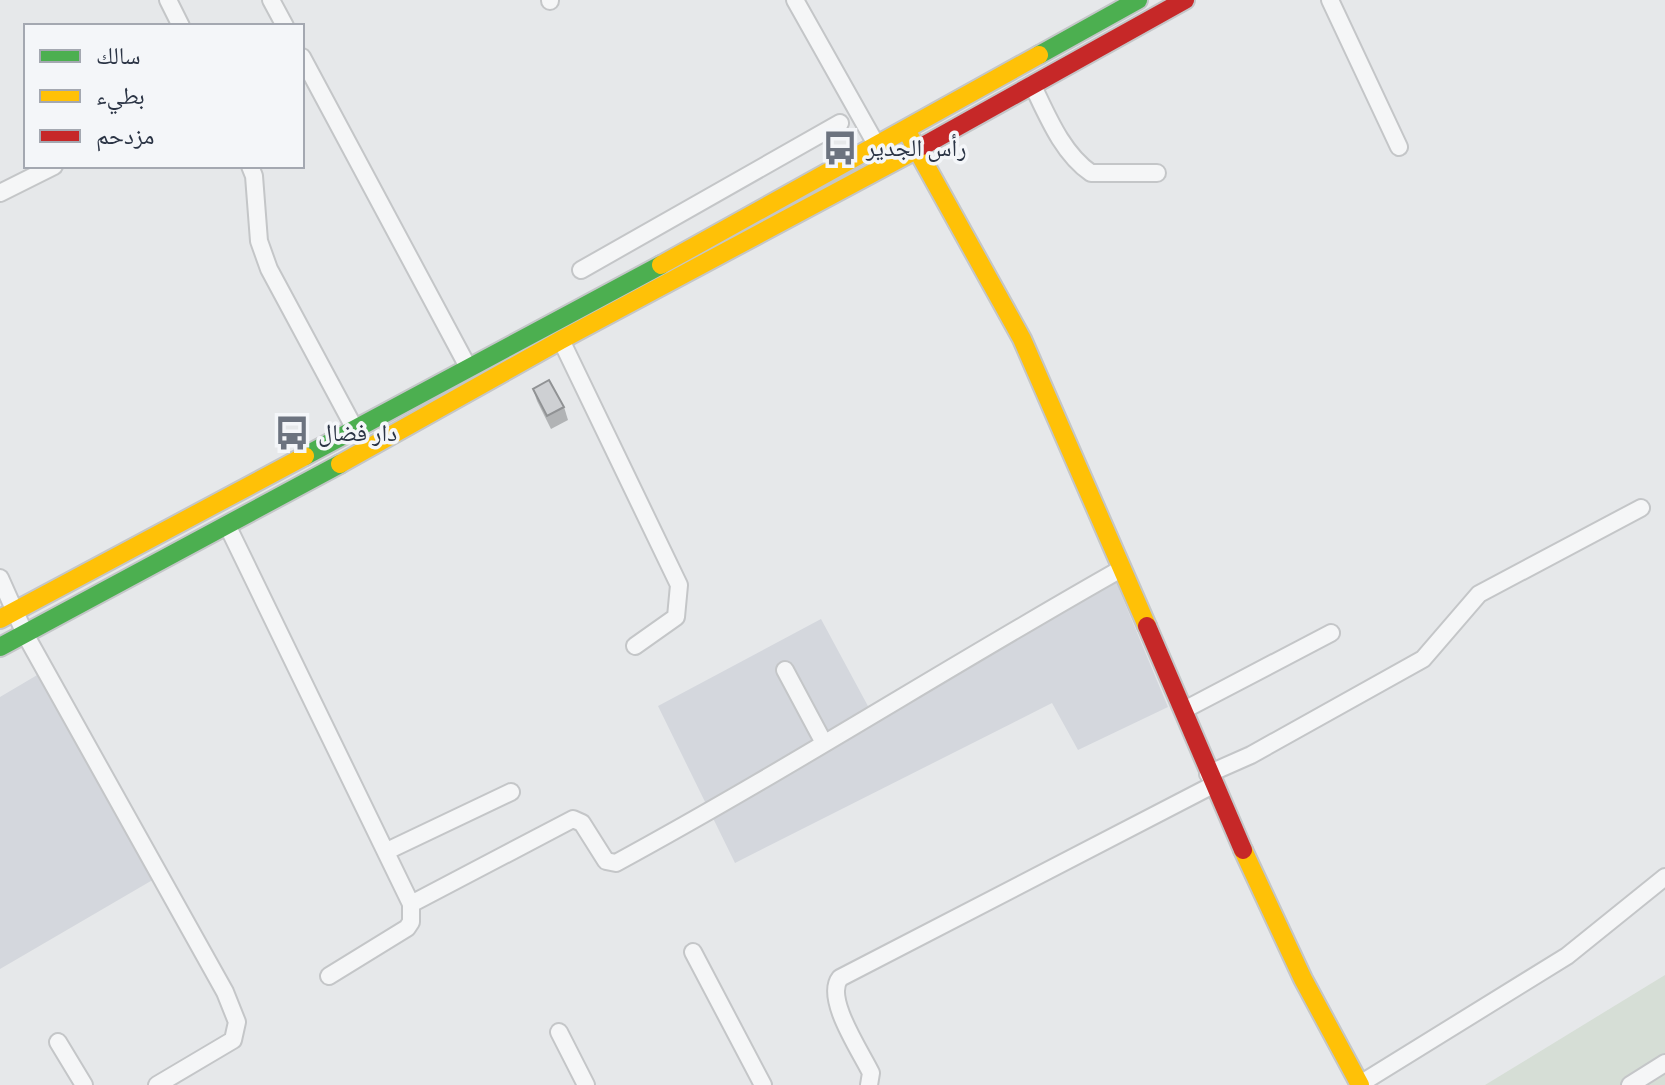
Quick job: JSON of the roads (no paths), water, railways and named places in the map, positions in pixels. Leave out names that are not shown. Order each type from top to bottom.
[{"type":"main road","points":[[0,647],[228,527],[561,340],[888,165],[1185,0]]},
{"type":"main road","points":[[8,615],[356,431],[468,367],[878,147],[1128,2]]},
{"type":"main road","points":[[906,131],[1022,339],[1184,710],[1211,780],[1303,979],[1360,1084]]},
{"type":"street","points":[[168,0],[180,24]]},
{"type":"street","points":[[271,0],[284,24]]},
{"type":"street","points":[[795,0],[888,165]]},
{"type":"street","points":[[1330,0],[1399,147]]},
{"type":"street","points":[[304,61],[468,367]]},
{"type":"street","points":[[1032,84],[1065,145],[1085,169],[1091,173],[1157,173]]},
{"type":"street","points":[[581,270],[840,123]]},
{"type":"street","points":[[0,193],[50,168]]},
{"type":"street","points":[[250,168],[256,192],[259,241],[269,269],[356,431]]},
{"type":"street","points":[[561,340],[679,585],[676,617],[635,646]]},
{"type":"street","points":[[872,1083],[836,1001],[834,988],[840,978],[1211,780],[1423,659],[1479,594],[1641,508]]},
{"type":"street","points":[[228,527],[411,904],[411,922],[407,928],[329,976]]},
{"type":"street","points":[[411,904],[573,819],[582,823],[606,861],[616,863],[742,795],[824,743],[1121,569]]},
{"type":"street","points":[[0,578],[8,615],[25,634],[203,950],[237,1022],[233,1040],[157,1085]]},
{"type":"street","points":[[1184,710],[1331,633]]},
{"type":"street","points":[[785,670],[824,743]]},
{"type":"street","points":[[387,851],[511,792]]},
{"type":"street","points":[[1360,1084],[1567,956],[1665,877]]},
{"type":"street","points":[[693,952],[763,1085]]},
{"type":"street","points":[[559,1032],[586,1085]]},
{"type":"street","points":[[58,1042],[84,1085]]},
{"type":"street","points":[[1630,1085],[1665,1063]]},
{"type":"place","name":"رأس الجدير","points":[[840,148]]},
{"type":"place","name":"دار فضال","points":[[292,433]]}]
